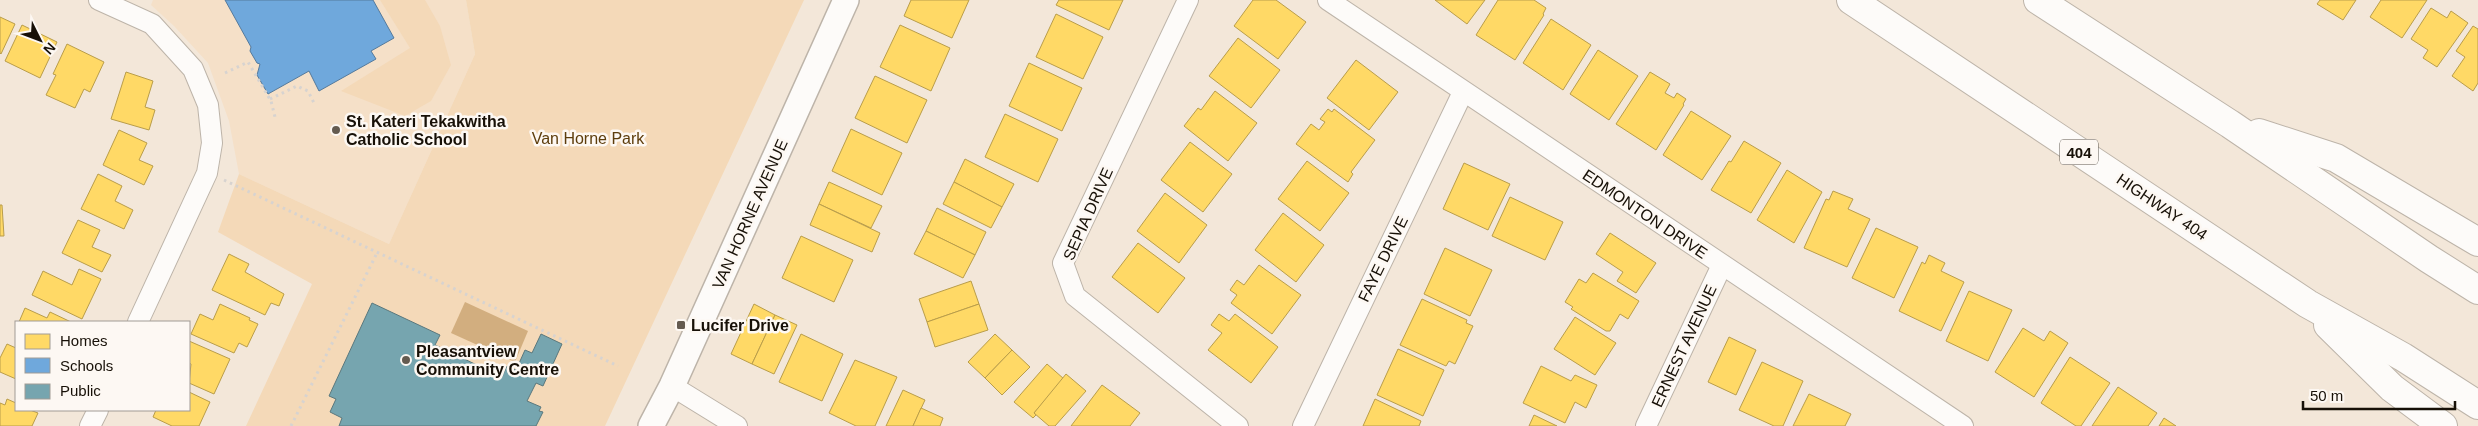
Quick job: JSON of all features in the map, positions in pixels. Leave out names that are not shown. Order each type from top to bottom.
[{"type":"highway","name":"HIGHWAY 404","points":[[1851,0],[2308,304],[2404,357],[2478,405]]},
{"type":"highway","points":[[2038,0],[2230,124],[2478,290]]},
{"type":"highway","points":[[2230,124],[2336,158],[2478,242]]},
{"type":"highway","points":[[2308,304],[2392,388],[2443,426]]},
{"type":"street","points":[[99,0],[152,24],[193,69],[208,105],[212,143],[208,172],[138,321]]},
{"type":"street","name":"VAN HORNE AVENUE","points":[[651,426],[672,386],[846,0]]},
{"type":"street","name":"SEPIA DRIVE","points":[[1188,0],[1063,263],[1076,296],[1238,426]]},
{"type":"street","name":"EDMONTON DRIVE","points":[[1328,0],[1963,426]]},
{"type":"street","name":"FAYE DRIVE","points":[[1303,426],[1463,92]]},
{"type":"street","name":"ERNEST AVENUE","points":[[1646,426],[1722,266]]},
{"type":"street","points":[[672,386],[737,426]]},
{"type":"street","points":[[90,426],[98,411]]},
{"type":"path","points":[[225,73],[248,62],[270,99],[274,117]]},
{"type":"path","points":[[270,99],[297,86],[308,91],[314,103]]},
{"type":"path","points":[[208,172],[618,366]]},
{"type":"path","points":[[291,426],[377,253]]},
{"type":"shaded area","name":"St. Kateri Tekakwitha Catholic School","points":[[153,0],[466,0],[475,54],[389,244],[239,174],[229,121],[208,63],[174,26],[151,5]]},
{"type":"shaded area","points":[[465,302],[528,331],[515,362],[451,333]]},
{"type":"green space","points":[[380,0],[425,0],[440,26],[451,65],[431,101],[405,116],[341,91],[410,48]]},
{"type":"green space","name":"Van Horne Park","points":[[466,0],[804,0],[605,426],[246,426],[312,284],[218,232],[239,174],[389,244],[475,54]]},
{"type":"building: Homes","points":[[911,0],[969,0],[952,38],[904,16]]},
{"type":"building: Homes","points":[[1059,0],[1123,0],[1109,30],[1056,5]]},
{"type":"building: Homes","points":[[1253,0],[1276,0],[1306,22],[1278,59],[1234,26]]},
{"type":"building: Homes","points":[[1435,0],[1485,0],[1467,24]]},
{"type":"building: Homes","points":[[1498,0],[1534,0],[1546,8],[1544,15],[1515,60],[1476,35]]},
{"type":"building: Homes","points":[[2320,0],[2356,0],[2343,20],[2317,4]]},
{"type":"building: Homes","points":[[2381,0],[2427,0],[2402,38],[2370,17]]},
{"type":"building: Homes","points":[[2431,8],[2447,18],[2451,11],[2468,23],[2437,67],[2423,58],[2428,50],[2411,39]]},
{"type":"building: Homes","points":[[1056,14],[1103,37],[1083,79],[1036,57]]},
{"type":"building: Homes","points":[[0,17],[15,24],[1,54],[0,53]]},
{"type":"building: Homes","points":[[1551,19],[1591,45],[1563,90],[1523,63]]},
{"type":"building: Homes","points":[[22,25],[57,42],[40,78],[5,61]]},
{"type":"building: Homes","points":[[900,25],[950,48],[931,91],[880,67]]},
{"type":"building: Homes","points":[[2473,26],[2478,29],[2478,83],[2473,91],[2452,76],[2465,57],[2456,51]]},
{"type":"building: Homes","points":[[1238,38],[1280,70],[1251,108],[1209,76]]},
{"type":"building: Homes","points":[[67,44],[104,62],[90,92],[84,89],[75,108],[46,95],[56,75],[53,74]]},
{"type":"building: Homes","points":[[1598,50],[1638,76],[1609,120],[1570,94]]},
{"type":"building: Homes","points":[[1356,60],[1398,92],[1369,130],[1327,98]]},
{"type":"building: Homes","points":[[1029,63],[1082,88],[1062,131],[1009,106]]},
{"type":"building: Homes","points":[[126,72],[153,81],[145,107],[155,110],[149,130],[111,119]]},
{"type":"building: Homes","points":[[1650,72],[1670,84],[1665,93],[1674,98],[1677,93],[1686,99],[1656,150],[1616,124]]},
{"type":"building: Homes","points":[[875,76],[927,100],[907,143],[855,118]]},
{"type":"building: Homes","points":[[1215,91],[1257,123],[1228,161],[1184,126],[1198,108],[1201,110]]},
{"type":"building: Homes","points":[[1328,109],[1332,112],[1334,109],[1375,140],[1351,172],[1353,174],[1348,182],[1296,144],[1311,124],[1319,130],[1325,122],[1320,119]]},
{"type":"building: Homes","points":[[1691,111],[1731,136],[1702,180],[1663,155]]},
{"type":"building: Homes","points":[[1005,114],[1058,139],[1038,182],[985,157]]},
{"type":"building: Homes","points":[[851,129],[902,153],[882,195],[832,171]]},
{"type":"building: Homes","points":[[119,130],[147,143],[139,160],[153,166],[144,185],[103,165]]},
{"type":"building: Homes","points":[[1744,141],[1781,163],[1751,213],[1711,190]]},
{"type":"building: Homes","points":[[1190,142],[1232,174],[1203,212],[1161,180]]},
{"type":"building: Homes","points":[[965,159],[1014,184],[1002,207],[954,182]]},
{"type":"building: Homes","points":[[1307,161],[1349,193],[1320,231],[1278,199]]},
{"type":"building: Homes","points":[[1464,163],[1510,184],[1488,230],[1443,209]]},
{"type":"building: Homes","points":[[1787,170],[1822,192],[1794,243],[1757,220]]},
{"type":"building: Homes","points":[[98,174],[122,186],[115,201],[133,210],[124,229],[81,209]]},
{"type":"building: Homes","points":[[829,182],[882,206],[871,228],[819,204]]},
{"type":"building: Homes","points":[[954,182],[1002,207],[991,228],[943,204]]},
{"type":"building: Homes","points":[[1833,191],[1853,199],[1848,209],[1870,219],[1847,267],[1804,248],[1826,199],[1829,200]]},
{"type":"building: Homes","points":[[1165,193],[1207,225],[1179,263],[1137,231]]},
{"type":"building: Homes","points":[[1510,197],[1563,222],[1545,260],[1492,236]]},
{"type":"building: Homes","points":[[819,204],[880,233],[872,252],[810,225]]},
{"type":"building: Homes","points":[[0,205],[2,205],[4,236],[0,236]]},
{"type":"building: Homes","points":[[937,208],[986,232],[975,255],[926,231]]},
{"type":"building: Homes","points":[[1283,213],[1324,245],[1296,282],[1255,250]]},
{"type":"building: Homes","points":[[78,220],[100,230],[92,247],[111,255],[102,272],[62,253]]},
{"type":"building: Homes","points":[[1876,228],[1918,247],[1894,298],[1852,278]]},
{"type":"building: Homes","points":[[926,231],[975,255],[963,278],[914,254]]},
{"type":"building: Homes","points":[[1610,233],[1656,263],[1636,293],[1617,281],[1623,272],[1596,254]]},
{"type":"building: Homes","points":[[801,236],[853,260],[834,302],[782,278]]},
{"type":"building: Homes","points":[[1138,243],[1185,278],[1158,313],[1112,277]]},
{"type":"building: Homes","points":[[1445,248],[1492,270],[1470,316],[1424,294]]},
{"type":"building: Homes","points":[[229,254],[249,264],[245,272],[284,294],[279,306],[271,303],[265,315],[212,290]]},
{"type":"building: Homes","points":[[1929,255],[1945,263],[1941,271],[1964,282],[1941,331],[1899,311],[1922,262],[1925,264]]},
{"type":"building: Homes","points":[[1259,265],[1301,295],[1272,334],[1231,303],[1237,295],[1230,290],[1237,280],[1244,285]]},
{"type":"building: Homes","points":[[79,269],[101,279],[82,319],[32,295],[43,271],[72,285]]},
{"type":"building: Homes","points":[[1593,273],[1639,301],[1628,319],[1620,314],[1610,331],[1606,331],[1571,309],[1573,307],[1565,302],[1579,279],[1586,283]]},
{"type":"building: Homes","points":[[971,281],[979,304],[927,322],[919,299]]},
{"type":"building: Homes","points":[[1969,291],[2012,310],[1988,361],[1946,341]]},
{"type":"building: Homes","points":[[1422,299],[1467,320],[1466,323],[1473,326],[1455,364],[1449,361],[1446,366],[1400,345]]},
{"type":"building: Homes","points":[[220,304],[250,318],[249,320],[258,324],[247,347],[239,343],[234,353],[191,334],[200,314],[213,320]]},
{"type":"building: Homes","points":[[754,304],[775,315],[752,364],[731,354]]},
{"type":"building: Homes","points":[[979,304],[988,330],[935,347],[927,322]]},
{"type":"building: Homes","points":[[25,308],[47,318],[50,312],[69,321],[19,321]]},
{"type":"building: Homes","points":[[1219,314],[1229,321],[1235,314],[1278,347],[1251,383],[1208,350],[1222,333],[1211,325]]},
{"type":"building: Homes","points":[[775,315],[797,325],[774,374],[752,364]]},
{"type":"building: Homes","points":[[1575,317],[1616,343],[1595,375],[1554,349]]},
{"type":"building: Homes","points":[[2023,328],[2044,341],[2050,331],[2068,343],[2034,397],[1995,372]]},
{"type":"building: Homes","points":[[801,334],[843,354],[822,401],[779,382]]},
{"type":"building: Homes","points":[[995,334],[1012,350],[985,378],[968,362]]},
{"type":"building: Homes","points":[[1729,337],[1756,350],[1736,395],[1708,382]]},
{"type":"building: Homes","points":[[190,341],[230,359],[214,394],[190,383]]},
{"type":"building: Homes","points":[[7,344],[15,348],[15,379],[0,372],[0,358]]},
{"type":"building: Homes","points":[[1398,349],[1444,370],[1423,416],[1377,395]]},
{"type":"building: Homes","points":[[1012,350],[1030,367],[1002,395],[985,378]]},
{"type":"building: Homes","points":[[2070,357],[2110,383],[2081,426],[2076,426],[2041,403]]},
{"type":"building: Homes","points":[[855,360],[897,377],[875,426],[856,426],[829,413]]},
{"type":"building: Homes","points":[[1762,362],[1803,381],[1783,426],[1774,426],[1739,410]]},
{"type":"building: Homes","points":[[1047,364],[1064,379],[1034,413],[1036,415],[1033,418],[1014,402]]},
{"type":"building: Homes","points":[[1541,366],[1571,381],[1575,375],[1597,385],[1586,408],[1575,402],[1565,423],[1523,403]]},
{"type":"building: Homes","points":[[1066,374],[1086,391],[1055,426],[1049,426],[1034,413]]},
{"type":"building: Homes","points":[[1102,385],[1140,413],[1130,426],[1071,426]]},
{"type":"building: Homes","points":[[2118,387],[2157,413],[2148,426],[2092,426]]},
{"type":"building: Homes","points":[[903,390],[925,400],[913,426],[886,426]]},
{"type":"building: Homes","points":[[190,392],[210,402],[199,426],[172,426],[153,417],[156,411],[190,411]]},
{"type":"building: Homes","points":[[1809,394],[1851,414],[1845,426],[1793,426]]},
{"type":"building: Homes","points":[[7,399],[15,403],[15,411],[33,411],[38,413],[32,426],[0,426],[0,403],[5,405]]},
{"type":"building: Homes","points":[[1375,399],[1421,421],[1419,426],[1363,426]]},
{"type":"building: Homes","points":[[921,408],[943,418],[940,426],[913,426]]},
{"type":"building: Homes","points":[[1534,415],[1557,426],[1529,426]]},
{"type":"building: Homes","points":[[2164,418],[2176,426],[2159,426]]},
{"type":"building: Schools","points":[[225,0],[373,0],[394,38],[371,51],[376,59],[319,91],[309,71],[268,94],[257,75],[260,64],[257,63],[250,51],[251,47]]},
{"type":"building: Public","name":"Pleasantview Community Centre","points":[[372,303],[440,335],[435,345],[502,377],[507,366],[516,370],[525,350],[532,353],[541,334],[562,344],[543,386],[536,383],[527,401],[541,407],[539,411],[543,412],[536,426],[339,426],[342,418],[330,412],[336,399],[329,396]]},
{"type":"place","name":"St. Kateri Tekakwitha Catholic School","points":[[336,130]]},
{"type":"place","name":"Lucifer Drive","points":[[681,325]]},
{"type":"place","name":"Pleasantview Community Centre","points":[[406,360]]}]
